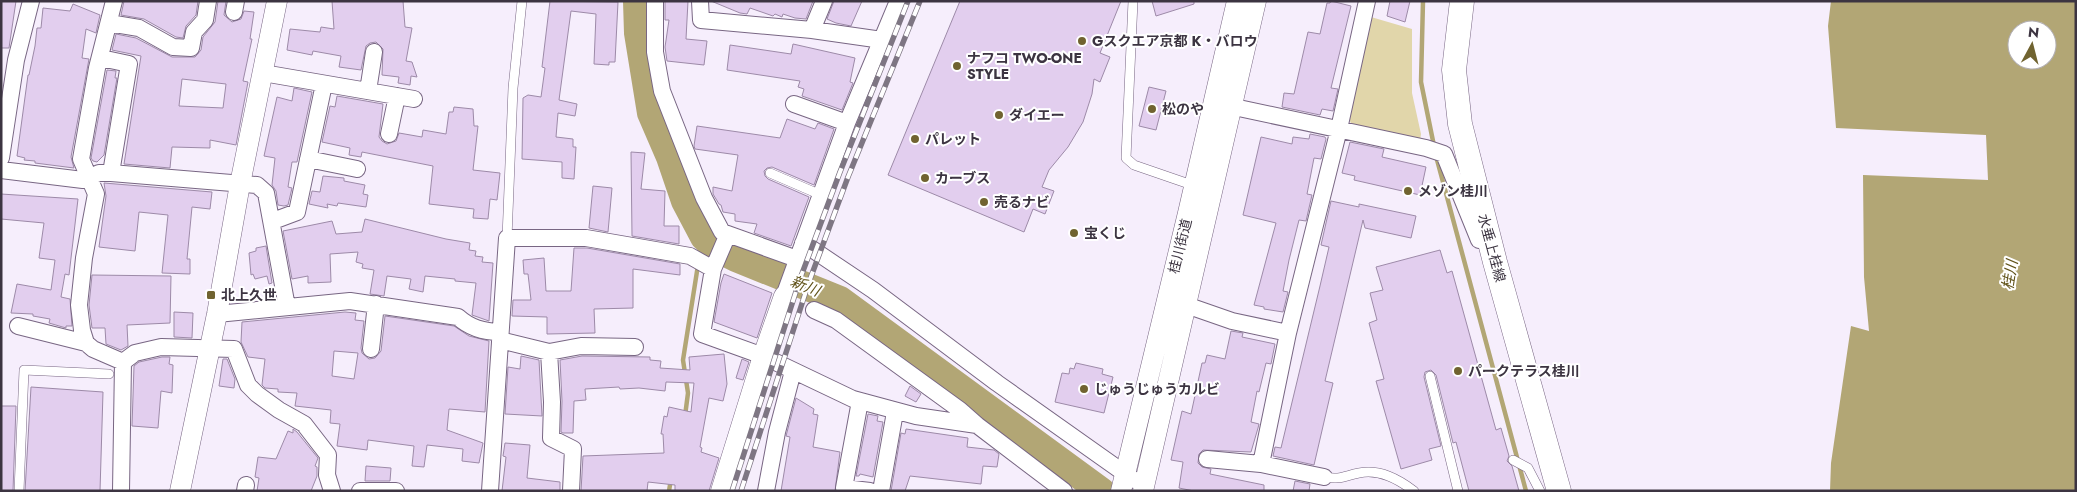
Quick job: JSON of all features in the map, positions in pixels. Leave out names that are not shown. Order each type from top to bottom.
[{"type":"main road","name":"水垂上桂線","points":[[1462,1],[1454,70],[1456,105],[1495,262],[1559,491]]},
{"type":"street","points":[[1,158],[16,60],[31,1]]},
{"type":"street","points":[[86,343],[82,330],[79,304],[84,258],[96,194],[81,159],[97,68],[114,1]]},
{"type":"street","points":[[109,24],[139,28],[173,47],[191,48],[194,32],[205,20],[208,1]]},
{"type":"street","points":[[180,491],[217,314],[240,184],[277,1]]},
{"type":"street","points":[[655,1],[655,52],[662,91],[704,198],[722,232],[727,236],[797,259]]},
{"type":"street","points":[[700,1],[700,20],[812,30],[882,40]]},
{"type":"street","points":[[812,30],[824,1]]},
{"type":"street","points":[[721,491],[763,356],[820,194],[847,123],[898,1]]},
{"type":"street","name":"桂川街道","points":[[1145,490],[1186,305],[1222,104],[1237,1]]},
{"type":"street","name":"桂川街道","points":[[1123,482],[1195,186],[1256,1]]},
{"type":"street","points":[[1261,464],[1288,333],[1339,129],[1367,1]]},
{"type":"street","points":[[368,91],[374,52]]},
{"type":"street","points":[[101,58],[129,64],[111,173]]},
{"type":"street","points":[[263,73],[414,99]]},
{"type":"street","points":[[273,221],[297,212],[324,84]]},
{"type":"street","points":[[389,134],[397,96]]},
{"type":"street","points":[[794,104],[847,123]]},
{"type":"street","points":[[1222,104],[1444,154],[1482,248],[1495,262]]},
{"type":"street","points":[[308,159],[357,169]]},
{"type":"street","points":[[1,170],[83,180],[99,174],[111,173],[257,185],[266,192],[288,307]]},
{"type":"street","points":[[727,236],[714,268],[702,334],[763,356],[860,402],[895,412],[977,424]]},
{"type":"street","points":[[490,491],[507,238],[586,238],[690,256],[714,268]]},
{"type":"street","points":[[803,243],[880,295],[998,383],[1123,482],[1145,490]]},
{"type":"street","points":[[217,314],[350,301],[458,317],[468,326],[549,352],[582,346],[635,347]]},
{"type":"street","points":[[371,349],[376,304]]},
{"type":"street","points":[[1186,305],[1232,321],[1288,333]]},
{"type":"street","points":[[814,310],[836,320],[960,410],[1064,491]]},
{"type":"street","points":[[18,326],[86,343],[93,349],[123,362]]},
{"type":"street","points":[[123,362],[135,353],[162,347],[209,350],[234,349],[248,385],[252,390],[279,410],[304,424],[328,455],[327,475],[332,491]]},
{"type":"street","points":[[549,352],[552,402],[551,438],[573,449],[571,491]]},
{"type":"street","points":[[121,491],[123,362]]},
{"type":"street","points":[[766,491],[777,432],[792,371]]},
{"type":"street","points":[[860,402],[844,488],[870,491]]},
{"type":"street","points":[[881,491],[895,412]]},
{"type":"street","points":[[1207,459],[1261,464],[1324,477]]},
{"type":"street","points":[[360,491],[396,491]]},
{"type":"lane","points":[[507,238],[513,88],[522,1]]},
{"type":"lane","points":[[1133,1],[1126,158],[1134,165],[1195,186]]},
{"type":"lane","points":[[770,174],[820,194]]},
{"type":"lane","points":[[19,491],[24,370],[108,374]]},
{"type":"lane","points":[[1430,376],[1458,491]]},
{"type":"lane","points":[[1517,462],[1528,468],[1532,473],[1540,491]]},
{"type":"lane","points":[[1324,477],[1336,479],[1359,473],[1374,472],[1389,475],[1414,491]]},
{"type":"shaded area","points":[[1371,17],[1412,29],[1412,93],[1421,134],[1420,141],[1352,126],[1348,116]]},
{"type":"water","name":"桂川","points":[[1831,1],[2076,1],[2076,491],[1830,491],[1831,463],[1851,326],[1869,331],[1864,277],[1863,175],[1988,180],[1986,135],[1836,128],[1828,26]]},
{"type":"building","points":[[1,1],[16,1],[9,48],[1,48]]},
{"type":"building","points":[[124,1],[198,1],[196,15],[186,26],[183,38],[176,37],[144,19],[121,15]]},
{"type":"building","points":[[218,1],[226,1],[224,15],[232,22],[241,19],[244,11],[254,12],[250,39],[252,39],[243,81],[248,82],[236,145],[210,140],[210,148],[172,147],[170,168],[124,164],[141,56],[112,50],[116,34],[136,38],[172,57],[195,57],[201,50],[203,37],[215,22]],"holes":[[[182,79],[226,84],[223,108],[179,106]]]},
{"type":"building","points":[[332,1],[403,1],[405,27],[412,28],[406,61],[412,62],[417,77],[411,76],[410,85],[398,83],[399,77],[382,75],[383,49],[376,42],[366,46],[361,70],[339,67],[341,56],[313,51],[312,55],[287,50],[290,29],[320,32],[321,27],[334,29]]},
{"type":"building","points":[[550,1],[618,2],[615,62],[609,62],[609,65],[594,64],[596,14],[571,11],[559,100],[577,104],[575,116],[558,113],[556,137],[573,139],[573,147],[576,147],[574,179],[562,178],[562,162],[522,159],[523,98],[528,95],[541,97],[545,68],[542,67]]},
{"type":"building","points":[[665,1],[688,1],[686,39],[707,41],[704,65],[667,61],[665,47],[669,20],[665,20]]},
{"type":"building","points":[[711,1],[813,1],[806,19],[783,14],[782,17],[775,14],[773,16],[750,8],[747,14],[740,13]]},
{"type":"building","points":[[834,1],[862,1],[851,26],[827,19]]},
{"type":"building","name":"ダイエー","points":[[960,1],[1121,1],[1100,53],[1110,57],[1100,82],[1094,79],[1092,94],[1083,122],[1068,147],[1049,170],[1042,187],[1054,191],[1045,214],[1033,209],[1024,232],[888,175]]},
{"type":"building","points":[[1152,1],[1194,1],[1194,4],[1156,16]]},
{"type":"building","points":[[1331,1],[1351,6],[1331,88],[1338,89],[1333,111],[1322,109],[1320,115],[1282,107],[1284,93],[1294,94],[1308,32],[1320,34],[1327,3]]},
{"type":"building","points":[[1390,1],[1410,1],[1405,22],[1387,16]]},
{"type":"building","points":[[73,4],[100,15],[96,33],[86,29],[82,58],[89,59],[71,157],[74,168],[35,163],[35,161],[24,160],[25,158],[17,156],[28,75],[37,28],[41,28],[43,8],[70,11]]},
{"type":"building","points":[[793,44],[855,58],[850,82],[853,83],[842,110],[802,96],[804,89],[798,87],[800,81],[727,70],[730,45],[791,54]]},
{"type":"building","points":[[107,70],[116,71],[115,78],[117,78],[104,155],[97,162],[91,158]]},
{"type":"building","name":"松のや","points":[[1149,87],[1166,91],[1156,130],[1139,126]]},
{"type":"building","points":[[294,88],[312,92],[297,162],[292,162],[288,187],[292,188],[288,205],[284,206],[278,205],[276,191],[272,185],[275,158],[264,156],[277,97],[292,101]]},
{"type":"building","points":[[337,96],[383,104],[379,137],[387,144],[396,141],[399,133],[422,137],[423,130],[446,134],[449,112],[453,112],[454,107],[473,109],[474,126],[478,126],[473,170],[500,173],[497,200],[490,199],[488,219],[473,218],[474,209],[429,204],[433,166],[362,152],[361,157],[349,155],[350,148],[322,142],[330,106],[335,107]]},
{"type":"building","points":[[787,119],[815,129],[818,123],[834,129],[814,185],[772,167],[764,171],[768,179],[809,197],[791,246],[754,233],[757,224],[735,221],[735,214],[723,212],[721,205],[713,194],[713,187],[732,191],[738,155],[695,149],[694,146],[697,126],[780,138]]},
{"type":"building","points":[[1310,134],[1325,137],[1326,139],[1321,159],[1314,158],[1307,194],[1312,195],[1306,221],[1299,220],[1289,260],[1283,291],[1288,292],[1283,312],[1264,309],[1264,307],[1254,305],[1276,223],[1243,215],[1261,137],[1292,144],[1293,137],[1309,139]]},
{"type":"building","points":[[1350,142],[1384,149],[1382,157],[1426,167],[1420,195],[1354,180],[1355,176],[1342,173]]},
{"type":"building","points":[[631,152],[645,153],[641,189],[665,191],[664,226],[679,226],[679,244],[632,236]]},
{"type":"building","points":[[323,176],[344,178],[344,181],[365,185],[363,194],[368,195],[366,207],[338,203],[337,206],[327,204],[328,208],[309,204],[312,191],[320,192]]},
{"type":"building","points":[[104,183],[212,192],[210,209],[192,207],[187,259],[190,259],[190,274],[162,273],[168,215],[139,212],[135,251],[99,247],[106,196]]},
{"type":"building","points":[[593,186],[612,188],[608,232],[589,228]]},
{"type":"building","points":[[1,194],[78,199],[69,275],[65,274],[61,297],[70,299],[72,326],[66,326],[66,328],[49,323],[50,319],[33,316],[33,314],[11,313],[17,284],[51,290],[55,260],[39,258],[44,223],[1,219]]},
{"type":"building","points":[[1331,201],[1359,207],[1359,204],[1416,216],[1411,238],[1365,228],[1363,220],[1325,381],[1333,383],[1314,465],[1273,456],[1275,447],[1281,448],[1329,247],[1321,245]]},
{"type":"building","points":[[365,219],[470,243],[469,250],[476,251],[475,256],[483,257],[482,262],[493,263],[489,321],[472,315],[476,283],[425,276],[423,292],[409,289],[411,279],[387,276],[384,296],[370,294],[374,270],[362,268],[363,264],[356,262],[358,252],[330,254],[331,282],[308,283],[308,276],[292,279],[283,231],[332,221],[336,234],[362,232]]},
{"type":"building","points":[[266,246],[272,283],[269,284],[267,276],[255,279],[253,274],[251,275],[249,253],[256,251],[256,248]]},
{"type":"building","points":[[574,248],[587,248],[680,264],[680,275],[633,269],[633,308],[594,309],[595,333],[547,334],[547,317],[512,316],[513,300],[531,300],[528,274],[524,274],[523,260],[544,258],[546,291],[571,291]]},
{"type":"building","name":"パークテラス桂川","points":[[1440,250],[1447,273],[1452,271],[1496,430],[1501,428],[1509,456],[1507,461],[1512,466],[1519,491],[1469,491],[1456,442],[1453,443],[1436,375],[1431,370],[1425,372],[1424,377],[1441,446],[1429,449],[1432,460],[1401,469],[1376,381],[1384,379],[1369,323],[1377,320],[1370,293],[1383,290],[1376,267]]},
{"type":"building","points":[[724,274],[772,293],[757,338],[714,322]]},
{"type":"building","points":[[92,275],[171,276],[170,323],[127,325],[128,346],[121,350],[106,344],[105,328],[92,328],[89,305]]},
{"type":"building","points":[[174,312],[193,313],[192,338],[174,337]]},
{"type":"building","points":[[345,312],[356,313],[355,320],[364,321],[361,348],[362,353],[369,359],[375,358],[381,351],[385,316],[454,326],[469,336],[489,341],[485,412],[449,409],[447,430],[483,443],[479,463],[462,461],[463,449],[427,445],[424,467],[412,466],[414,446],[368,440],[367,450],[337,446],[340,424],[330,423],[331,410],[295,406],[297,393],[278,392],[278,389],[265,388],[262,385],[265,359],[248,357],[241,342],[242,322]],"holes":[[[334,351],[358,353],[354,379],[332,376]]]},
{"type":"building","points":[[1231,331],[1243,333],[1242,337],[1275,344],[1271,364],[1266,363],[1259,392],[1257,391],[1251,422],[1259,424],[1251,452],[1203,450],[1199,454],[1198,463],[1202,467],[1211,469],[1210,474],[1264,485],[1264,491],[1194,491],[1179,488],[1183,462],[1171,460],[1182,411],[1191,414],[1202,363],[1205,363],[1207,355],[1225,359]]},
{"type":"building","points":[[724,354],[727,384],[723,401],[709,398],[700,447],[702,448],[701,452],[719,458],[709,491],[675,491],[675,485],[648,482],[647,491],[581,491],[583,456],[664,453],[663,434],[661,434],[664,416],[667,417],[669,407],[691,412],[694,383],[666,382],[665,391],[639,388],[620,389],[619,387],[585,389],[586,400],[574,401],[573,433],[563,433],[561,432],[560,360],[582,356],[650,357],[650,360],[661,361],[660,368],[690,370],[689,357]]},
{"type":"building","points":[[521,356],[539,360],[542,416],[505,414],[508,367],[520,369]]},
{"type":"building","points":[[170,357],[169,364],[173,365],[172,393],[161,391],[158,428],[132,426],[134,366],[139,362]]},
{"type":"building","points":[[223,359],[227,359],[235,379],[234,388],[219,386]]},
{"type":"building","points":[[742,359],[749,362],[743,380],[736,378]]},
{"type":"building","name":"じゅうじゅうカルビ","points":[[1076,363],[1103,369],[1102,374],[1113,377],[1104,413],[1055,402],[1062,373],[1069,374],[1070,368],[1074,369]]},
{"type":"building","points":[[910,386],[921,394],[916,402],[905,396]]},
{"type":"building","points":[[31,387],[103,392],[100,491],[25,491]]},
{"type":"building","points":[[796,398],[814,409],[813,414],[818,415],[813,447],[840,452],[835,491],[781,491],[790,437],[786,436]]},
{"type":"building","points":[[1,406],[16,406],[13,491],[1,491]]},
{"type":"building","points":[[868,414],[878,416],[877,421],[883,422],[873,477],[860,474],[856,476]]},
{"type":"building","points":[[293,429],[318,458],[315,466],[317,467],[317,476],[311,491],[257,491],[259,478],[255,477],[258,457],[276,459],[288,431],[293,433]]},
{"type":"building","points":[[906,429],[968,438],[967,447],[994,450],[999,454],[997,467],[983,466],[981,484],[910,476],[905,491],[891,491],[901,433],[905,434]]},
{"type":"building","points":[[505,443],[530,445],[527,478],[560,482],[560,491],[502,491],[506,457],[503,456]]},
{"type":"building","points":[[366,466],[391,468],[390,481],[365,481]]},
{"type":"building","points":[[1295,481],[1310,484],[1309,491],[1293,491]]},
{"type":"waterway","name":"新川","points":[[637,1],[638,33],[651,113],[670,157],[685,201],[704,237],[716,248],[736,258],[840,300],[1101,491]]},
{"type":"waterway","points":[[1423,1],[1421,82],[1434,146]]},
{"type":"waterway","points":[[1436,156],[1526,491]]},
{"type":"waterway","points":[[699,258],[704,237]]},
{"type":"waterway","points":[[685,416],[688,393],[683,360],[698,265]]},
{"type":"waterway","points":[[669,491],[671,479]]},
{"type":"railway","points":[[732,491],[800,279],[908,1]]},
{"type":"railway","points":[[741,491],[809,282],[848,177],[920,1]]},
{"type":"place","name":"Gスクエア京都 K・バロウ","points":[[1082,41]]},
{"type":"place","name":"ナフコ TWO-ONE STYLE","points":[[957,66]]},
{"type":"place","name":"松のや","points":[[1152,109]]},
{"type":"place","name":"ダイエー","points":[[999,115]]},
{"type":"place","name":"パレット","points":[[915,139]]},
{"type":"place","name":"カーブス","points":[[925,178]]},
{"type":"place","name":"メゾン桂川","points":[[1408,191]]},
{"type":"place","name":"売るナビ","points":[[984,202]]},
{"type":"place","name":"宝くじ","points":[[1074,233]]},
{"type":"place","name":"北上久世","points":[[211,295]]},
{"type":"place","name":"パークテラス桂川","points":[[1458,371]]},
{"type":"place","name":"じゅうじゅうカルビ","points":[[1084,389]]}]
